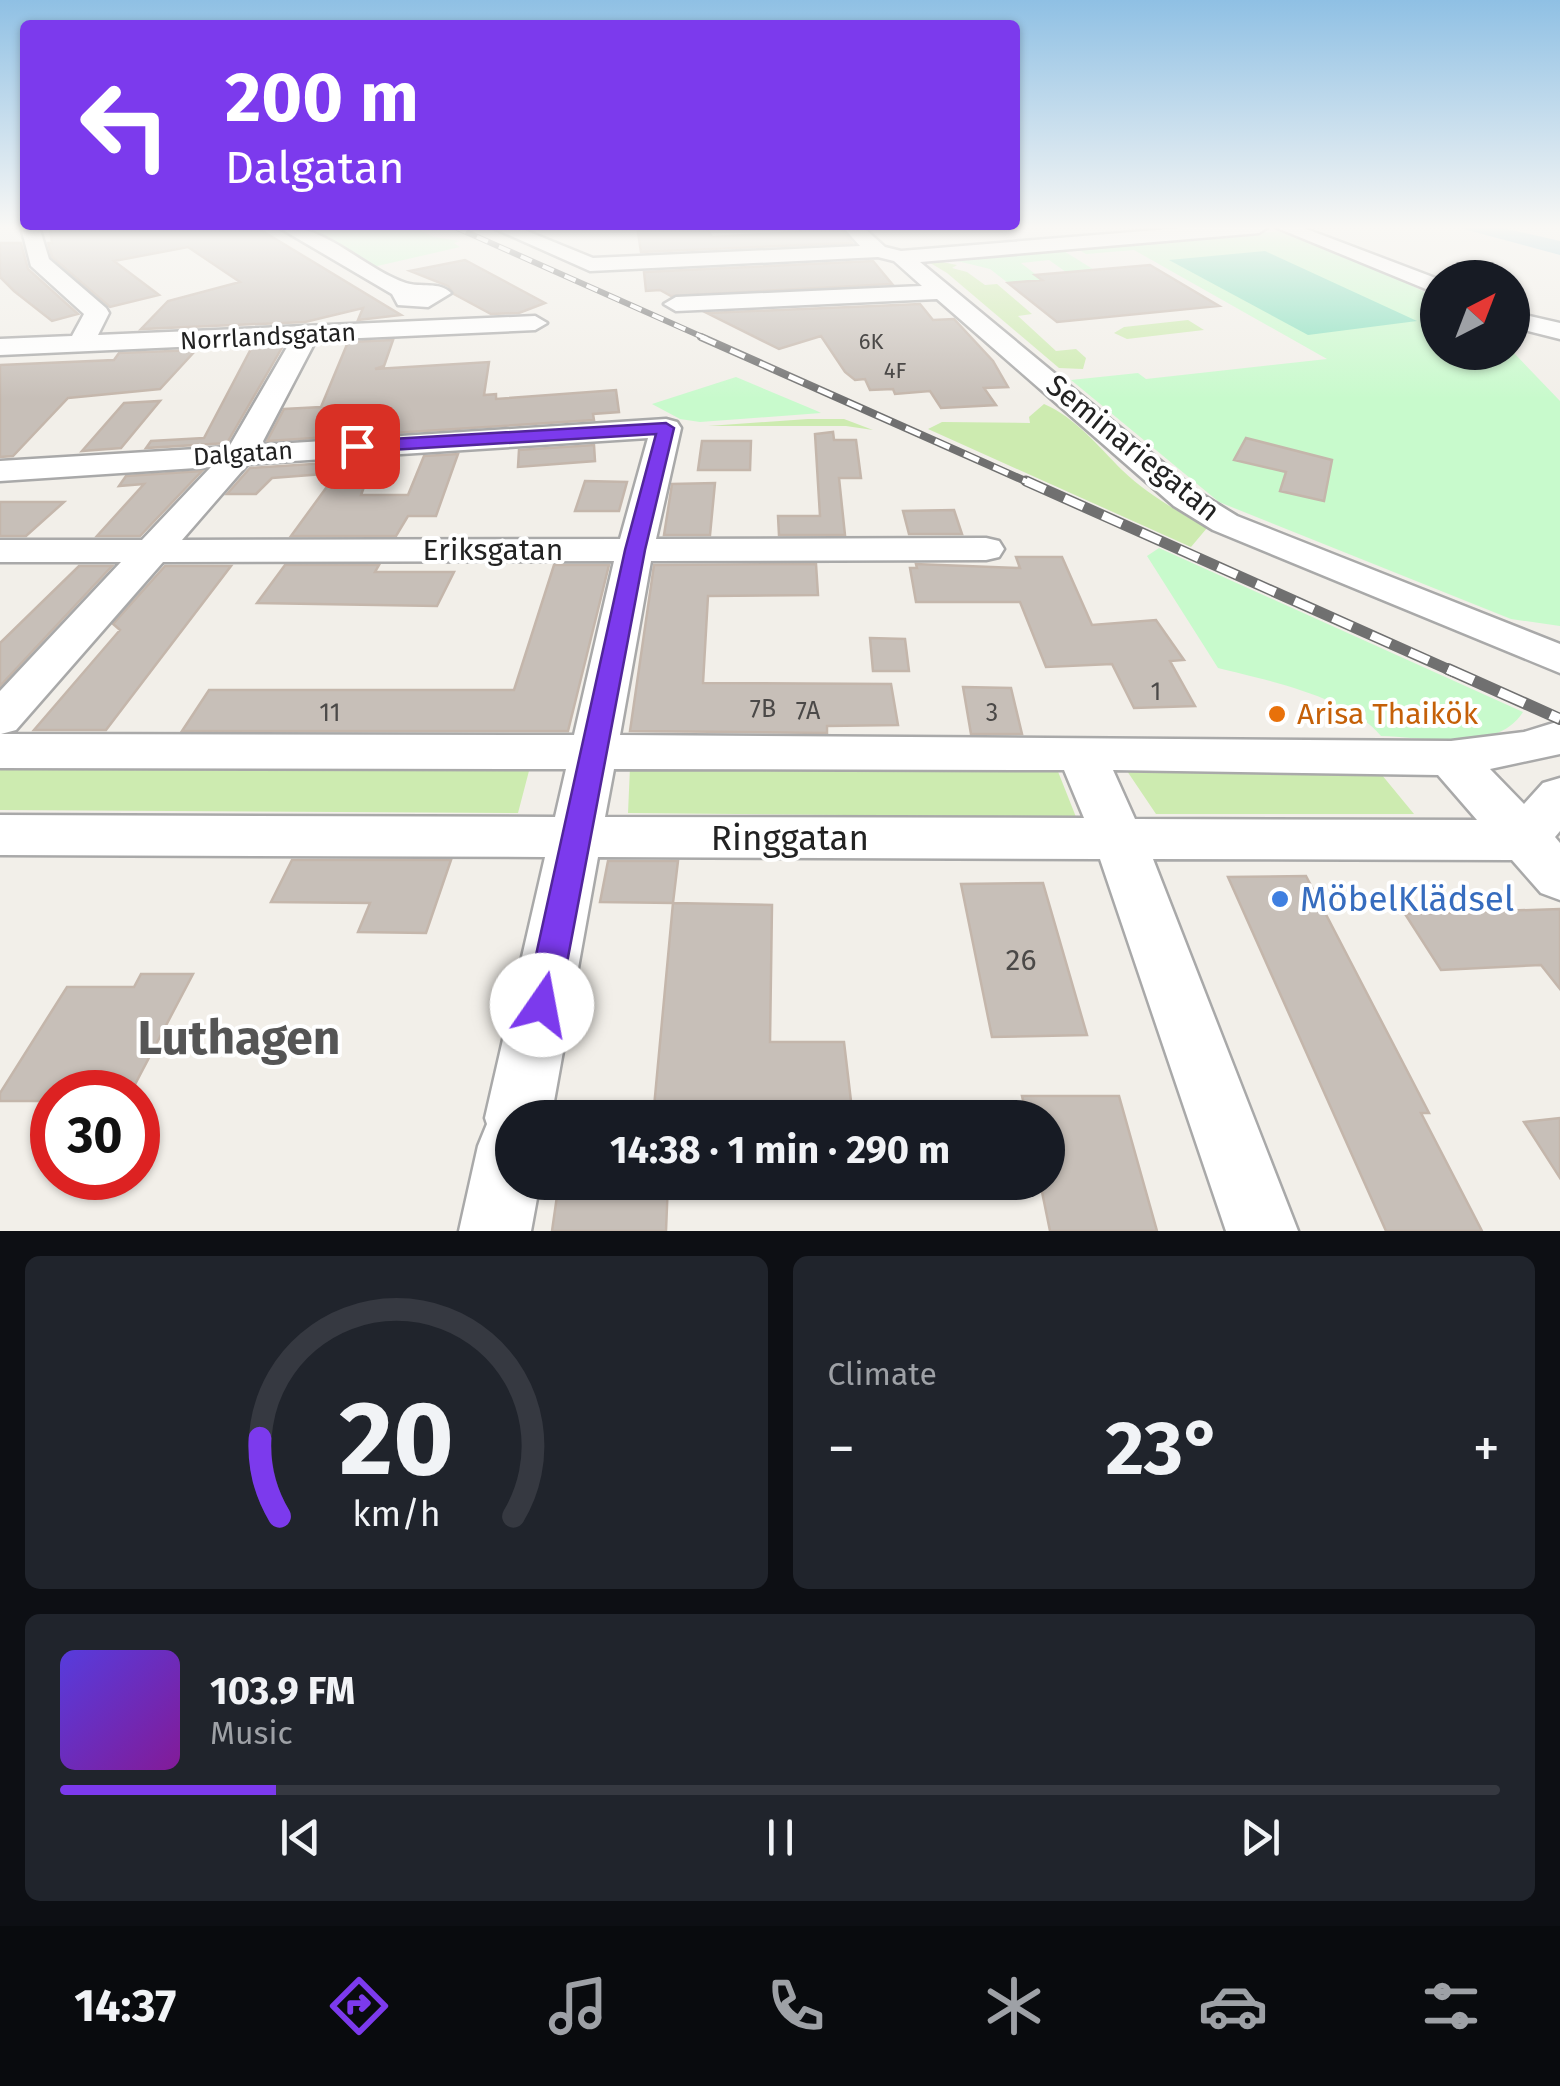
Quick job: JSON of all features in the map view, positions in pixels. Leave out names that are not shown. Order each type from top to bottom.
[{"type":"street","points":[[66,284],[97,313],[80,346]]},
{"type":"street","points":[[392,284],[402,290]]},
{"type":"street","name":"Seminariegatan","points":[[933,284],[1186,499],[1225,523],[1560,660]]},
{"type":"street","points":[[676,304],[944,292]]},
{"type":"street","name":"Norrlandsgatan","points":[[0,347],[535,324]]},
{"type":"street","points":[[1530,324],[1560,332]]},
{"type":"street","points":[[0,718],[242,453],[307,334]]},
{"type":"street","name":"Dalgatan","points":[[0,471],[666,428],[635,550]]},
{"type":"street","name":"Eriksgatan","points":[[0,551],[986,549]]},
{"type":"street","points":[[522,1100],[635,550]]},
{"type":"street","points":[[0,751],[1081,753],[1451,758],[1525,748],[1560,737]]},
{"type":"street","points":[[1081,753],[1262,1231]]},
{"type":"street","points":[[1451,758],[1560,878]]},
{"type":"street","points":[[1524,840],[1560,796]]},
{"type":"street","name":"Ringgatan","points":[[0,835],[1524,840]]},
{"type":"street","points":[[495,1231],[501,1200]]},
{"type":"green space","points":[[960,284],[998,284],[1032,314],[1018,316],[1056,351],[1076,349],[1086,358],[1083,369],[1059,368]]},
{"type":"green space","points":[[1195,284],[1409,284],[1420,290],[1420,370],[1530,370],[1560,401],[1560,626],[1511,619],[1219,502],[1071,380],[1138,373],[1146,379],[1327,359]]},
{"type":"green space","points":[[1214,284],[1338,284],[1417,321],[1308,335]]},
{"type":"green space","points":[[1188,320],[1204,330],[1127,339],[1114,333],[1124,327]]},
{"type":"green space","points":[[736,377],[821,413],[700,422],[680,419],[652,404]]},
{"type":"green space","points":[[1044,404],[1076,425],[1142,487],[1207,528],[1191,547],[928,429],[942,422],[1030,423],[1029,417]]},
{"type":"green space","points":[[844,419],[873,430],[846,426],[708,426]]},
{"type":"green space","points":[[1159,548],[1523,712],[1496,734],[1478,738],[1381,736],[1367,722],[1328,701],[1218,668],[1147,556]]},
{"type":"green space","points":[[0,762],[530,767],[518,813],[0,810]]},
{"type":"green space","points":[[630,767],[1057,769],[1076,817],[628,813]]},
{"type":"green space","points":[[1125,768],[1377,769],[1414,814],[1156,814]]},
{"type":"building","points":[[7,284],[45,284],[78,314],[52,321]]},
{"type":"building","points":[[84,284],[145,284],[159,295],[110,307]]},
{"type":"building","points":[[231,284],[351,284],[401,315],[358,320],[363,308],[305,322],[141,329],[168,301]]},
{"type":"building","points":[[444,284],[510,284],[545,303],[519,313],[491,314],[454,294]]},
{"type":"building","points":[[645,284],[884,284],[671,296],[660,290],[646,291]]},
{"type":"building","points":[[1010,284],[1183,284],[1219,306],[1057,322]]},
{"type":"building","points":[[920,304],[933,320],[954,319],[993,361],[1008,387],[984,388],[996,405],[941,408],[930,391],[895,394],[893,389],[870,390],[865,379],[855,380],[845,372],[821,336],[779,349],[707,313]]},
{"type":"building","points":[[393,340],[384,366],[375,369],[489,362],[484,395],[496,394],[496,399],[616,390],[619,412],[593,414],[594,420],[267,441],[284,409],[321,407],[348,342]]},
{"type":"building","points":[[283,346],[227,443],[146,448],[151,441],[204,438],[252,347]]},
{"type":"building","points":[[196,350],[160,389],[68,398],[13,456],[0,457],[0,365],[114,360],[119,353]]},
{"type":"building","points":[[160,401],[121,448],[82,451],[124,403]]},
{"type":"building","points":[[833,432],[834,440],[856,440],[861,478],[839,478],[845,535],[779,535],[778,516],[820,516],[815,434]]},
{"type":"building","points":[[1246,438],[1332,460],[1324,501],[1280,491],[1286,472],[1234,460]]},
{"type":"building","points":[[702,441],[751,441],[750,470],[698,470]]},
{"type":"building","points":[[594,445],[595,461],[518,467],[519,450]]},
{"type":"building","points":[[458,454],[436,516],[408,516],[396,536],[291,536],[337,473],[272,478],[256,494],[227,494],[250,468],[374,460],[361,495],[408,495],[424,456]]},
{"type":"building","points":[[202,471],[140,536],[97,536],[144,484],[119,486],[126,476]]},
{"type":"building","points":[[585,481],[627,482],[619,511],[575,511]]},
{"type":"building","points":[[715,483],[710,535],[664,535],[672,484]]},
{"type":"building","points":[[0,502],[64,502],[26,536],[0,536]]},
{"type":"building","points":[[954,510],[962,534],[909,534],[903,511]]},
{"type":"building","points":[[1016,557],[1062,557],[1092,625],[1156,620],[1184,660],[1170,661],[1195,706],[1134,708],[1112,664],[1046,667],[1020,602],[916,602],[910,568],[917,568],[916,564],[1020,568]]},
{"type":"building","points":[[816,564],[818,595],[708,596],[703,683],[891,684],[898,725],[827,726],[827,733],[630,731],[654,565]]},
{"type":"building","points":[[285,565],[379,565],[375,572],[454,572],[437,606],[257,603]]},
{"type":"building","points":[[554,565],[609,565],[568,731],[182,731],[209,690],[514,690]]},
{"type":"building","points":[[79,566],[112,566],[0,686],[0,643]]},
{"type":"building","points":[[165,566],[231,566],[106,730],[34,730],[120,630],[113,624]]},
{"type":"building","points":[[870,638],[905,639],[909,671],[873,671]]},
{"type":"building","points":[[963,687],[1011,688],[1022,734],[971,734]]},
{"type":"building","points":[[292,860],[451,860],[426,933],[358,932],[370,903],[271,902]]},
{"type":"building","points":[[608,861],[678,861],[673,903],[600,902]]},
{"type":"building","points":[[1306,876],[1429,1113],[1421,1113],[1482,1231],[1386,1231],[1228,877]]},
{"type":"building","points":[[1043,883],[1087,1035],[992,1037],[961,884]]},
{"type":"building","points":[[673,903],[772,905],[770,1042],[844,1042],[851,1100],[655,1100]]},
{"type":"building","points":[[1560,909],[1560,989],[1541,965],[1441,970],[1405,914]]},
{"type":"building","points":[[141,974],[193,974],[143,1070],[30,1070],[30,1101],[0,1101],[0,1093],[67,987],[134,987]]},
{"type":"building","points":[[1022,1096],[1119,1096],[1157,1231],[1050,1231],[1044,1200],[1065,1200],[1065,1100],[1023,1100]]},
{"type":"building","points":[[1560,1118],[1560,1178],[1524,1122]]},
{"type":"building","points":[[556,1200],[667,1200],[666,1231],[552,1231]]},
{"type":"railway","points":[[584,284],[707,339]]},
{"type":"railway","points":[[701,337],[1032,484]]},
{"type":"railway","points":[[1026,481],[1454,672]]},
{"type":"railway","points":[[1448,669],[1560,719]]},
{"type":"place","name":"Arisa Thaikök","points":[[1277,714]]},
{"type":"place","name":"MöbelKlädsel","points":[[1280,899]]},
{"type":"district","name":"Luthagen","points":[[239,1037]]},
{"type":"route","points":[[357,446],[666,428],[635,550],[542,1005]]}]
